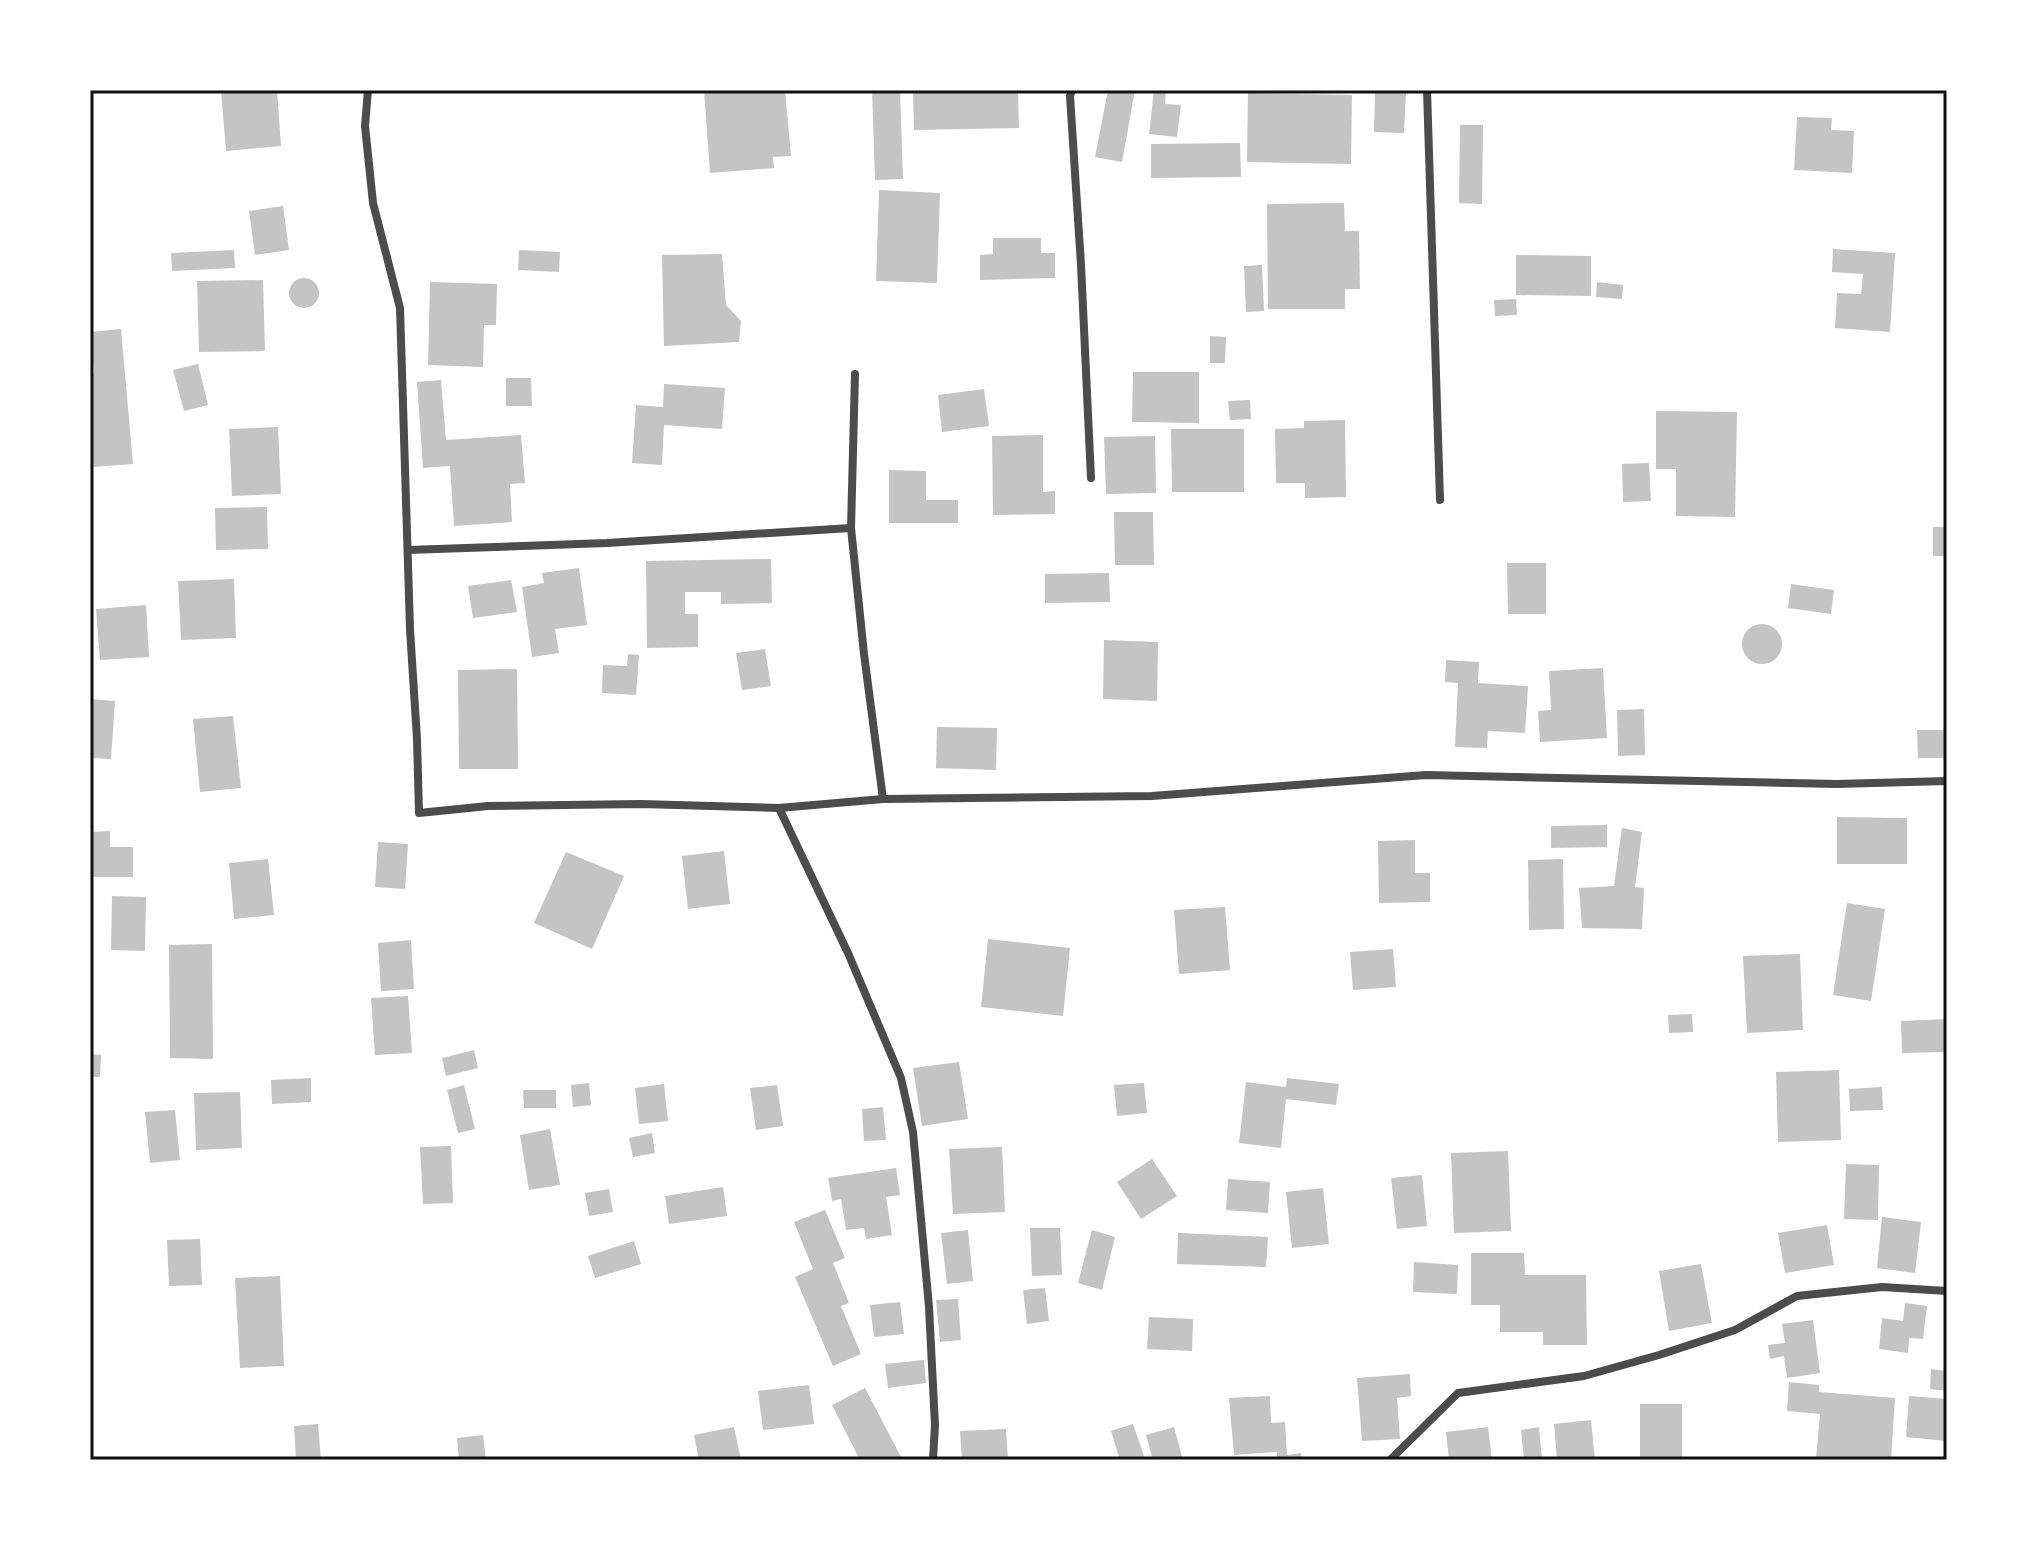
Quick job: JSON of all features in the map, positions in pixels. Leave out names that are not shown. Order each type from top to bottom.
[{"type":"street","points":[[368,90],[365,126],[373,203],[400,308],[419,813],[488,806],[641,804],[779,808],[883,799],[1152,796],[1426,775],[1837,784],[1947,781]]},
{"type":"street","points":[[1072,90],[1091,478]]},
{"type":"street","points":[[1427,90],[1440,500]]},
{"type":"street","points":[[855,374],[851,528],[883,799]]},
{"type":"street","points":[[408,550],[607,543],[851,528]]},
{"type":"street","points":[[779,808],[848,953],[901,1078],[913,1132],[929,1307],[935,1425],[933,1460]]},
{"type":"street","points":[[1390,1460],[1458,1393],[1584,1376],[1659,1355],[1735,1330],[1797,1296],[1882,1287],[1947,1291]]},
{"type":"building","points":[[221,90],[277,90],[281,146],[226,151]]},
{"type":"building","points":[[704,90],[785,90],[791,156],[773,157],[774,168],[710,173]]},
{"type":"building","points":[[872,90],[900,90],[903,179],[875,180]]},
{"type":"building","points":[[913,90],[1018,90],[1019,128],[914,130]]},
{"type":"building","points":[[1108,90],[1135,90],[1122,162],[1095,157]]},
{"type":"building","points":[[1154,90],[1166,90],[1165,104],[1181,105],[1177,137],[1149,134]]},
{"type":"building","points":[[1375,91],[1406,92],[1404,133],[1374,132]]},
{"type":"building","points":[[1248,93],[1352,95],[1351,164],[1247,162]]},
{"type":"building","points":[[1797,117],[1832,118],[1831,130],[1854,131],[1852,173],[1794,170]]},
{"type":"building","points":[[1460,125],[1483,125],[1482,204],[1459,203]]},
{"type":"building","points":[[1240,143],[1241,177],[1151,178],[1151,144]]},
{"type":"building","points":[[879,190],[940,193],[937,283],[876,281]]},
{"type":"building","points":[[1344,203],[1345,231],[1359,231],[1360,289],[1345,289],[1345,309],[1268,309],[1267,204]]},
{"type":"building","points":[[283,206],[289,250],[255,255],[249,211]]},
{"type":"building","points":[[993,238],[1041,238],[1041,253],[1055,253],[1055,278],[980,280],[980,255],[993,254]]},
{"type":"building","points":[[1833,249],[1895,253],[1890,332],[1835,328],[1837,293],[1861,294],[1863,274],[1832,272]]},
{"type":"building","points":[[234,250],[235,268],[172,271],[171,253]]},
{"type":"building","points":[[519,250],[560,252],[559,272],[518,270]]},
{"type":"building","points":[[722,254],[726,305],[741,321],[739,342],[664,346],[662,255]]},
{"type":"building","points":[[1516,255],[1591,256],[1591,296],[1516,295]]},
{"type":"building","points":[[1262,265],[1264,311],[1246,312],[1244,266]]},
{"type":"building","points":[[304,278],[315,282],[319,293],[315,304],[304,308],[293,304],[289,293],[293,282]]},
{"type":"building","points":[[263,280],[265,351],[199,352],[197,281]]},
{"type":"building","points":[[430,282],[497,284],[496,325],[484,325],[483,367],[428,365]]},
{"type":"building","points":[[1597,282],[1623,285],[1622,299],[1596,297]]},
{"type":"building","points":[[1516,299],[1517,315],[1495,316],[1494,300]]},
{"type":"building","points":[[121,329],[133,464],[93,467],[90,437],[90,373],[94,373],[91,332]]},
{"type":"building","points":[[1210,336],[1226,337],[1225,363],[1210,363]]},
{"type":"building","points":[[198,364],[208,405],[184,411],[173,370]]},
{"type":"building","points":[[1133,372],[1199,372],[1199,423],[1132,422]]},
{"type":"building","points":[[506,378],[531,378],[532,406],[506,406]]},
{"type":"building","points":[[441,380],[446,440],[521,435],[525,483],[510,484],[512,522],[454,526],[450,466],[423,468],[417,382]]},
{"type":"building","points":[[664,384],[725,388],[722,429],[664,425],[662,465],[632,463],[636,405],[663,407]]},
{"type":"building","points":[[984,389],[989,426],[942,432],[938,395]]},
{"type":"building","points":[[1250,400],[1251,419],[1230,420],[1228,401]]},
{"type":"building","points":[[1656,411],[1737,412],[1735,517],[1676,516],[1676,469],[1656,469]]},
{"type":"building","points":[[1345,420],[1346,497],[1305,498],[1305,483],[1276,483],[1275,429],[1304,428],[1304,421]]},
{"type":"building","points":[[278,427],[281,494],[232,496],[229,429]]},
{"type":"building","points":[[1171,429],[1244,429],[1244,492],[1172,492]]},
{"type":"building","points":[[1043,435],[1043,492],[1055,491],[1055,514],[993,515],[992,436]]},
{"type":"building","points":[[1155,436],[1156,493],[1106,494],[1104,437]]},
{"type":"building","points":[[1649,463],[1651,501],[1623,502],[1622,464]]},
{"type":"building","points":[[889,470],[926,471],[926,500],[958,500],[958,523],[889,523]]},
{"type":"building","points":[[267,507],[268,549],[216,550],[215,508]]},
{"type":"building","points":[[1114,512],[1153,512],[1154,565],[1115,565]]},
{"type":"building","points":[[1933,527],[1947,527],[1947,556],[1933,556]]},
{"type":"building","points":[[771,559],[772,603],[721,604],[721,592],[685,592],[685,614],[698,614],[698,647],[647,648],[646,561]]},
{"type":"building","points":[[1507,563],[1546,563],[1546,614],[1508,614]]},
{"type":"building","points":[[579,568],[587,625],[555,629],[559,653],[532,657],[522,587],[544,583],[542,573]]},
{"type":"building","points":[[1109,573],[1110,602],[1045,603],[1045,574]]},
{"type":"building","points":[[234,579],[236,638],[181,640],[178,581]]},
{"type":"building","points":[[511,580],[517,612],[473,618],[468,586]]},
{"type":"building","points":[[1791,584],[1834,590],[1831,614],[1788,608]]},
{"type":"building","points":[[146,605],[149,657],[100,660],[96,609]]},
{"type":"building","points":[[1762,624],[1776,630],[1782,644],[1776,658],[1762,664],[1748,658],[1742,644],[1748,630]]},
{"type":"building","points":[[1104,640],[1158,642],[1157,701],[1103,699]]},
{"type":"building","points":[[765,649],[771,686],[742,690],[736,653]]},
{"type":"building","points":[[628,654],[639,655],[636,695],[602,693],[603,665],[627,666]]},
{"type":"building","points":[[1446,660],[1479,662],[1478,683],[1528,686],[1525,733],[1488,731],[1487,748],[1455,747],[1458,683],[1445,682]]},
{"type":"building","points":[[1603,668],[1607,738],[1540,742],[1538,711],[1551,710],[1549,671]]},
{"type":"building","points":[[517,669],[518,769],[459,769],[458,670]]},
{"type":"building","points":[[90,699],[115,701],[111,759],[90,758]]},
{"type":"building","points":[[1644,709],[1645,755],[1618,756],[1617,710]]},
{"type":"building","points":[[233,716],[241,788],[200,792],[193,719]]},
{"type":"building","points":[[937,727],[997,728],[996,770],[936,768]]},
{"type":"building","points":[[1917,730],[1947,730],[1947,758],[1918,758]]},
{"type":"building","points":[[1837,817],[1907,818],[1907,864],[1837,864]]},
{"type":"building","points":[[1607,825],[1607,847],[1551,848],[1551,826]]},
{"type":"building","points":[[1622,828],[1642,832],[1635,887],[1644,888],[1642,929],[1582,928],[1579,888],[1614,886]]},
{"type":"building","points":[[110,831],[110,847],[133,847],[133,877],[90,877],[90,832]]},
{"type":"building","points":[[1415,840],[1415,873],[1430,873],[1430,902],[1379,903],[1378,841]]},
{"type":"building","points":[[378,842],[408,844],[405,889],[375,887]]},
{"type":"building","points":[[724,851],[730,904],[688,909],[682,856]]},
{"type":"building","points":[[566,852],[624,876],[592,949],[534,923]]},
{"type":"building","points":[[268,859],[274,915],[234,919],[229,863]]},
{"type":"building","points":[[1563,859],[1564,929],[1529,930],[1528,860]]},
{"type":"building","points":[[112,896],[146,897],[145,951],[111,950]]},
{"type":"building","points":[[1847,903],[1885,909],[1871,1001],[1833,995]]},
{"type":"building","points":[[1225,907],[1230,970],[1179,974],[1174,910]]},
{"type":"building","points":[[988,939],[1070,948],[1063,1016],[981,1007]]},
{"type":"building","points":[[411,940],[414,989],[381,991],[378,943]]},
{"type":"building","points":[[212,944],[213,1059],[170,1058],[169,945]]},
{"type":"building","points":[[1393,949],[1396,987],[1353,990],[1350,952]]},
{"type":"building","points":[[1800,954],[1803,1030],[1747,1033],[1743,956]]},
{"type":"building","points":[[408,996],[412,1053],[375,1055],[371,998]]},
{"type":"building","points":[[1692,1014],[1693,1032],[1669,1033],[1668,1015]]},
{"type":"building","points":[[1947,1019],[1947,1052],[1902,1053],[1901,1021]]},
{"type":"building","points":[[474,1050],[478,1068],[446,1076],[442,1058]]},
{"type":"building","points":[[90,1054],[101,1055],[100,1077],[90,1077]]},
{"type":"building","points":[[959,1062],[968,1119],[922,1126],[913,1068]]},
{"type":"building","points":[[1839,1070],[1841,1140],[1778,1142],[1776,1072]]},
{"type":"building","points":[[311,1078],[311,1102],[272,1104],[271,1080]]},
{"type":"building","points":[[1287,1078],[1339,1084],[1336,1105],[1286,1099],[1281,1148],[1239,1143],[1246,1082],[1286,1087]]},
{"type":"building","points":[[589,1083],[591,1105],[573,1107],[571,1085]]},
{"type":"building","points":[[1144,1083],[1147,1113],[1117,1116],[1114,1085]]},
{"type":"building","points":[[664,1084],[668,1121],[639,1124],[635,1088]]},
{"type":"building","points":[[464,1085],[475,1129],[458,1133],[447,1090]]},
{"type":"building","points":[[777,1085],[783,1126],[756,1130],[750,1088]]},
{"type":"building","points":[[1882,1087],[1883,1110],[1850,1111],[1849,1089]]},
{"type":"building","points":[[523,1090],[556,1090],[556,1108],[524,1108]]},
{"type":"building","points":[[240,1092],[242,1148],[196,1150],[194,1093]]},
{"type":"building","points":[[883,1107],[886,1140],[864,1141],[862,1109]]},
{"type":"building","points":[[175,1110],[180,1160],[150,1163],[145,1112]]},
{"type":"building","points":[[550,1129],[560,1185],[529,1190],[520,1135]]},
{"type":"building","points":[[652,1133],[655,1153],[633,1157],[629,1138]]},
{"type":"building","points":[[451,1146],[453,1203],[423,1204],[420,1147]]},
{"type":"building","points":[[1002,1147],[1005,1212],[953,1214],[949,1149]]},
{"type":"building","points":[[1508,1151],[1511,1231],[1454,1233],[1451,1153]]},
{"type":"building","points":[[1152,1159],[1177,1196],[1141,1219],[1117,1182]]},
{"type":"building","points":[[1846,1164],[1879,1165],[1878,1220],[1844,1219]]},
{"type":"building","points":[[896,1168],[900,1195],[886,1197],[892,1235],[866,1239],[864,1228],[846,1230],[841,1199],[832,1201],[828,1178]]},
{"type":"building","points":[[1422,1175],[1427,1226],[1397,1229],[1391,1178]]},
{"type":"building","points":[[1228,1179],[1270,1182],[1268,1213],[1226,1210]]},
{"type":"building","points":[[723,1187],[727,1216],[669,1224],[665,1196]]},
{"type":"building","points":[[1323,1188],[1329,1244],[1292,1248],[1286,1192]]},
{"type":"building","points":[[609,1189],[613,1212],[589,1216],[585,1193]]},
{"type":"building","points":[[825,1210],[845,1258],[833,1263],[849,1303],[841,1306],[861,1354],[833,1366],[795,1277],[813,1269],[794,1222]]},
{"type":"building","points":[[1882,1217],[1921,1222],[1915,1273],[1877,1268]]},
{"type":"building","points":[[1827,1225],[1834,1265],[1785,1273],[1778,1233]]},
{"type":"building","points":[[1030,1228],[1060,1228],[1062,1275],[1032,1276]]},
{"type":"building","points":[[968,1230],[973,1281],[947,1284],[941,1233]]},
{"type":"building","points":[[1092,1230],[1115,1237],[1102,1290],[1078,1283]]},
{"type":"building","points":[[1178,1233],[1268,1237],[1266,1267],[1177,1264]]},
{"type":"building","points":[[200,1239],[202,1285],[169,1286],[167,1240]]},
{"type":"building","points":[[634,1241],[641,1264],[595,1278],[588,1256]]},
{"type":"building","points":[[1471,1253],[1524,1253],[1525,1275],[1586,1275],[1587,1345],[1543,1345],[1543,1332],[1500,1332],[1500,1305],[1471,1305]]},
{"type":"building","points":[[1414,1262],[1458,1265],[1457,1294],[1413,1292]]},
{"type":"building","points":[[1701,1264],[1712,1323],[1669,1331],[1659,1271]]},
{"type":"building","points":[[280,1276],[284,1366],[240,1368],[235,1278]]},
{"type":"building","points":[[1045,1288],[1049,1321],[1027,1324],[1023,1290]]},
{"type":"building","points":[[958,1299],[961,1340],[940,1342],[936,1300]]},
{"type":"building","points":[[900,1302],[904,1334],[874,1337],[870,1305]]},
{"type":"building","points":[[1905,1303],[1927,1306],[1923,1339],[1909,1338],[1908,1353],[1879,1349],[1882,1318],[1903,1321]]},
{"type":"building","points":[[1149,1317],[1193,1319],[1192,1351],[1147,1349]]},
{"type":"building","points":[[1813,1320],[1820,1373],[1787,1378],[1784,1356],[1770,1359],[1768,1345],[1785,1343],[1782,1324]]},
{"type":"building","points":[[924,1360],[926,1383],[888,1388],[885,1364]]},
{"type":"building","points":[[1931,1369],[1947,1371],[1947,1391],[1930,1389]]},
{"type":"building","points":[[1410,1374],[1411,1396],[1397,1398],[1400,1439],[1362,1441],[1357,1378]]},
{"type":"building","points":[[1789,1382],[1819,1385],[1819,1392],[1895,1398],[1891,1460],[1816,1460],[1820,1414],[1787,1411]]},
{"type":"building","points":[[809,1385],[814,1424],[763,1430],[758,1391]]},
{"type":"building","points":[[865,1388],[901,1457],[894,1460],[860,1460],[832,1405]]},
{"type":"building","points":[[1270,1396],[1271,1423],[1285,1422],[1287,1455],[1301,1453],[1302,1460],[1277,1460],[1277,1452],[1234,1455],[1229,1398]]},
{"type":"building","points":[[1909,1396],[1947,1399],[1946,1441],[1906,1437]]},
{"type":"building","points":[[1640,1404],[1682,1404],[1682,1457],[1640,1458]]},
{"type":"building","points":[[1591,1420],[1595,1460],[1557,1460],[1554,1424]]},
{"type":"building","points":[[318,1424],[321,1460],[296,1460],[294,1426]]},
{"type":"building","points":[[1133,1424],[1145,1459],[1120,1460],[1111,1431]]},
{"type":"building","points":[[734,1427],[741,1460],[699,1460],[694,1435]]},
{"type":"building","points":[[1174,1427],[1183,1460],[1153,1460],[1146,1435]]},
{"type":"building","points":[[1488,1427],[1492,1460],[1449,1460],[1446,1432]]},
{"type":"building","points":[[1539,1427],[1542,1460],[1524,1460],[1521,1430]]},
{"type":"building","points":[[1006,1429],[1008,1460],[962,1460],[960,1431]]},
{"type":"building","points":[[483,1435],[486,1460],[459,1460],[457,1438]]}]
